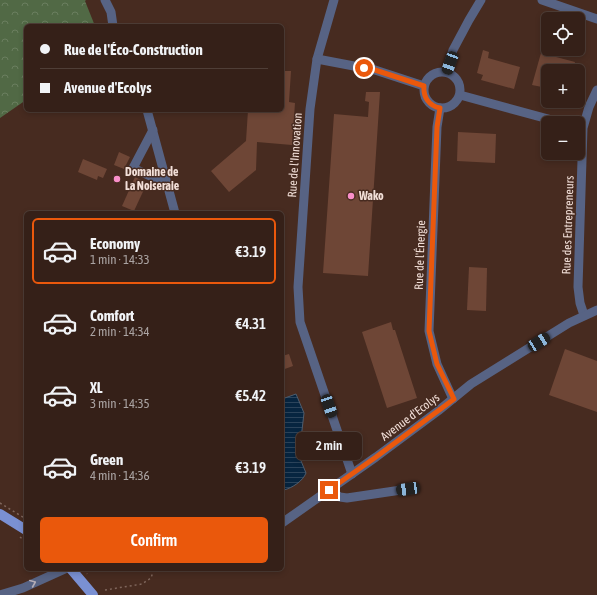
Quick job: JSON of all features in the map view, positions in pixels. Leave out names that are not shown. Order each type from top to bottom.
[{"type":"main road","points":[[0,514],[24,529]]},
{"type":"main road","points":[[73,571],[94,595]]},
{"type":"street","points":[[105,0],[111,12],[113,24]]},
{"type":"street","name":"Rue de l'Innovation","points":[[334,0],[317,59],[310,109],[298,287],[300,322],[352,474]]},
{"type":"street","points":[[446,72],[456,44],[468,20],[481,0]]},
{"type":"street","points":[[542,0],[597,19]]},
{"type":"street","points":[[317,59],[375,70],[424,86]]},
{"type":"street","points":[[446,72],[458,79],[461,88],[460,95],[452,106],[440,108],[432,105],[427,100],[424,93],[424,86],[428,78],[434,73],[446,72]]},
{"type":"street","name":"Rue des Entrepreneurs","points":[[585,117],[597,90]]},
{"type":"street","points":[[460,95],[541,117]]},
{"type":"street","name":"Rue de l'Énergie","points":[[440,108],[437,127],[429,331],[437,364],[454,399]]},
{"type":"street","points":[[148,112],[174,211]]},
{"type":"street","points":[[153,130],[133,168],[167,184]]},
{"type":"street","name":"Rue des Entrepreneurs","points":[[580,160],[578,287],[584,315]]},
{"type":"street","name":"Avenue d'Ecolys","points":[[284,522],[454,399],[471,384],[564,326],[597,310]]},
{"type":"street","points":[[329,490],[340,497],[347,498],[408,489]]},
{"type":"street","points":[[0,595],[24,588],[61,571]]},
{"type":"path","points":[[0,503],[24,518]]},
{"type":"path","points":[[105,590],[142,584],[151,578],[153,571]]},
{"type":"green space","points":[[0,0],[86,0],[85,1],[94,24],[24,24],[24,101],[0,118]]},
{"type":"water","points":[[296,394],[304,413],[299,456],[306,473],[297,484],[284,490],[284,398]]},
{"type":"building","points":[[483,50],[489,52],[488,58],[520,67],[514,89],[481,80],[483,75],[477,73]]},
{"type":"building","points":[[541,53],[541,56],[552,56],[575,62],[575,64],[541,64],[541,87],[532,85]]},
{"type":"building","points":[[284,71],[291,71],[289,102],[295,103],[292,145],[257,142],[256,170],[229,192],[211,171],[246,141],[248,112],[284,112]]},
{"type":"building","name":"Wako","points":[[366,92],[380,92],[368,276],[323,273],[334,114],[368,117],[369,102],[365,101]]},
{"type":"building","points":[[458,132],[496,134],[495,163],[457,161]]},
{"type":"building","points":[[119,152],[130,157],[124,169],[114,165]]},
{"type":"building","points":[[83,159],[107,169],[103,178],[98,176],[97,180],[78,172]]},
{"type":"building","points":[[135,177],[147,183],[134,211],[122,206]]},
{"type":"building","points":[[469,267],[487,268],[486,311],[467,310]]},
{"type":"building","points":[[391,322],[417,398],[387,408],[362,332]]},
{"type":"building","points":[[565,349],[597,361],[597,412],[549,395]]},
{"type":"building","points":[[289,354],[293,366],[284,369],[284,355]]},
{"type":"place","name":"Domaine de La Noiseraie","points":[[117,179]]},
{"type":"place","name":"Wako","points":[[351,196]]},
{"type":"route","points":[[329,490],[454,399],[437,364],[429,331],[437,127],[440,108],[429,103],[424,93],[424,86],[375,70],[364,68]]}]
